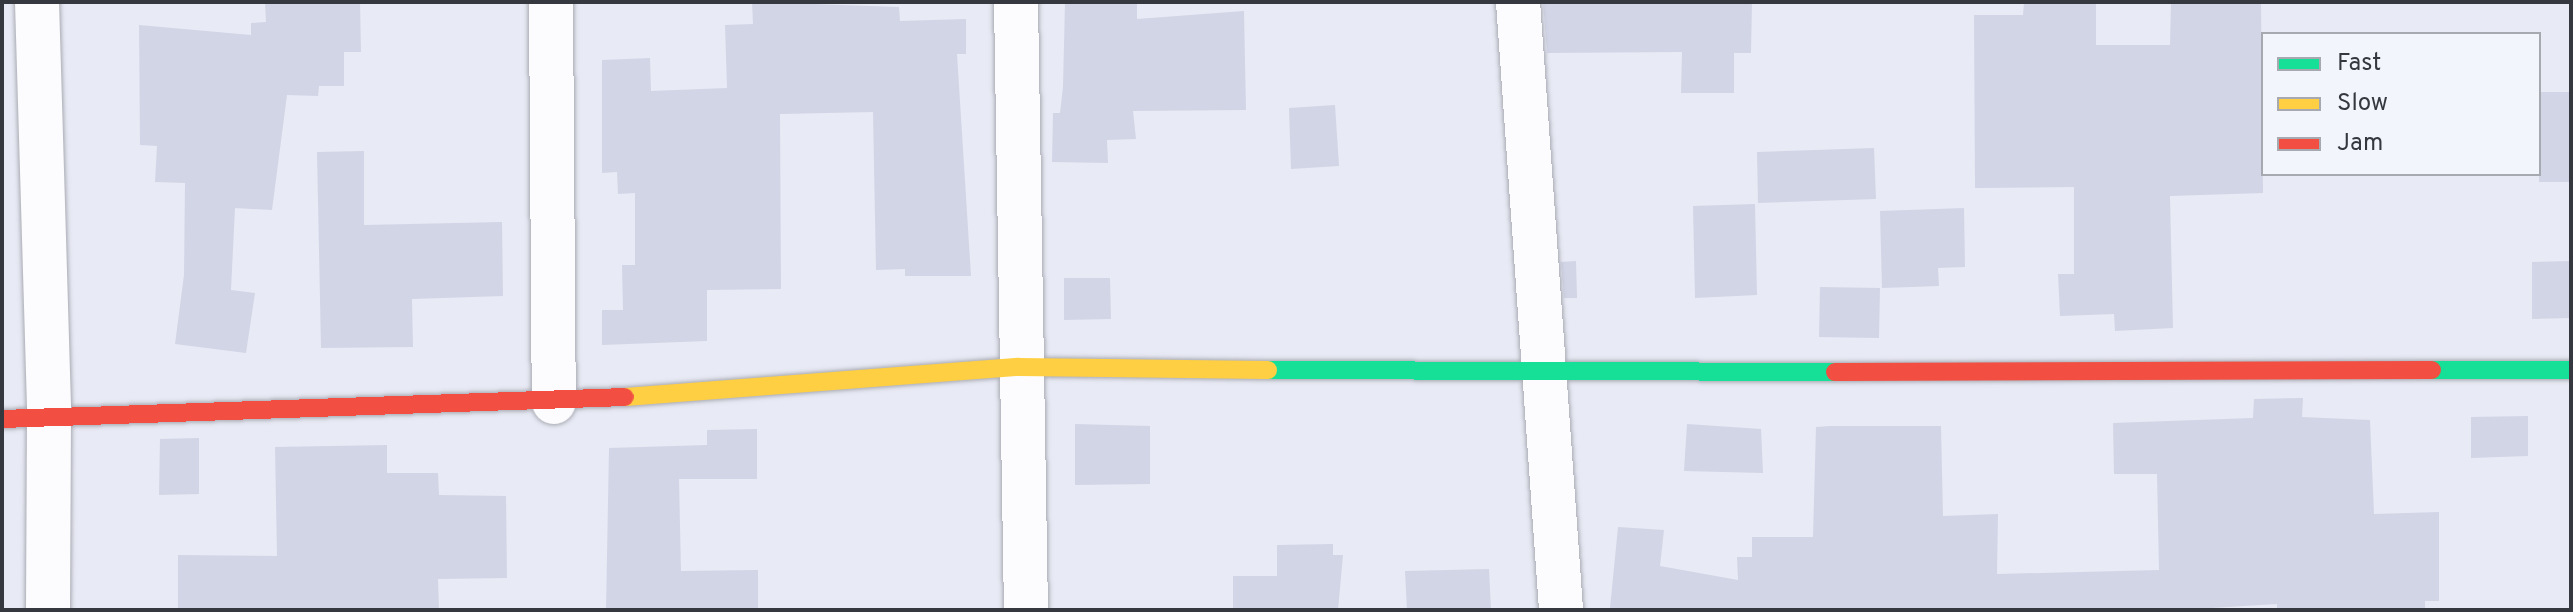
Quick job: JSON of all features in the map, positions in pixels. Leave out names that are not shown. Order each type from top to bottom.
[{"type":"street","points":[[37,2],[49,418],[48,610]]},
{"type":"street","points":[[551,2],[554,402]]},
{"type":"street","points":[[1016,2],[1019,367],[1026,610]]},
{"type":"street","points":[[1518,2],[1561,610]]},
{"type":"street","points":[[2,419],[554,402],[1019,367],[1544,373],[2571,370]]},
{"type":"building","points":[[265,2],[360,2],[361,52],[344,52],[344,86],[319,86],[318,96],[287,95],[272,210],[235,208],[231,290],[255,293],[246,353],[175,344],[184,275],[185,183],[155,182],[157,146],[140,145],[139,25],[251,35],[251,23],[266,22]]},
{"type":"building","points":[[752,2],[899,7],[900,21],[966,19],[966,54],[957,54],[971,276],[905,276],[905,269],[876,270],[873,112],[780,114],[781,289],[707,290],[707,341],[602,345],[602,310],[623,310],[622,265],[635,265],[635,193],[618,194],[617,172],[602,173],[602,60],[650,58],[651,91],[727,88],[725,25],[753,24]]},
{"type":"building","points":[[1065,2],[1137,2],[1137,19],[1244,11],[1246,110],[1133,111],[1136,139],[1107,140],[1108,163],[1052,162],[1053,113],[1060,113],[1063,87]]},
{"type":"building","points":[[1543,2],[1752,2],[1751,53],[1734,53],[1734,93],[1681,93],[1682,52],[1547,53]]},
{"type":"building","points":[[2024,2],[2096,2],[2096,45],[2170,45],[2171,2],[2261,2],[2263,193],[2170,196],[2173,328],[2115,331],[2114,314],[2060,316],[2058,274],[2074,274],[2074,187],[1975,188],[1974,15],[2023,15]]},
{"type":"building","points":[[2541,92],[2571,92],[2571,182],[2539,182]]},
{"type":"building","points":[[1335,105],[1339,166],[1291,169],[1289,108]]},
{"type":"building","points":[[1874,148],[1876,199],[1758,203],[1757,152]]},
{"type":"building","points":[[364,151],[364,225],[502,222],[503,296],[412,299],[413,347],[321,348],[317,152]]},
{"type":"building","points":[[1755,204],[1757,295],[1695,298],[1693,206]]},
{"type":"building","points":[[1964,208],[1965,267],[1938,268],[1939,286],[1882,288],[1880,211]]},
{"type":"building","points":[[1576,261],[1577,298],[1564,298],[1561,262]]},
{"type":"building","points":[[2571,261],[2571,318],[2532,319],[2532,262]]},
{"type":"building","points":[[1064,278],[1110,278],[1111,319],[1064,320]]},
{"type":"building","points":[[1820,287],[1880,288],[1879,338],[1819,337]]},
{"type":"building","points":[[2303,398],[2302,417],[2370,420],[2374,514],[2439,512],[2439,601],[2425,601],[2425,610],[2277,610],[2277,604],[2178,610],[1610,608],[1618,527],[1664,530],[1660,566],[1738,580],[1737,557],[1752,557],[1752,537],[1813,537],[1816,427],[1941,426],[1943,516],[1998,514],[1997,574],[2159,570],[2157,474],[2114,474],[2113,423],[2253,418],[2254,399]]},
{"type":"building","points":[[2528,416],[2528,456],[2471,458],[2471,417]]},
{"type":"building","points":[[1075,424],[1150,426],[1150,484],[1075,485]]},
{"type":"building","points":[[1687,424],[1761,429],[1763,473],[1684,471]]},
{"type":"building","points":[[757,429],[757,479],[679,479],[681,571],[758,570],[758,610],[606,610],[609,448],[707,445],[707,430]]},
{"type":"building","points":[[199,438],[199,494],[159,495],[160,439]]},
{"type":"building","points":[[387,445],[387,473],[438,473],[439,495],[506,496],[507,578],[438,579],[439,610],[178,610],[178,555],[277,556],[275,447]]},
{"type":"building","points":[[1333,544],[1333,555],[1343,555],[1338,610],[1233,610],[1233,576],[1277,576],[1277,545]]},
{"type":"building","points":[[1489,569],[1491,610],[1407,610],[1405,571]]},
{"type":"traffic: fast","points":[[1268,370],[1835,372]]},
{"type":"traffic: fast","points":[[2432,370],[2571,370]]},
{"type":"traffic: slow","points":[[625,397],[1019,367],[1268,370]]},
{"type":"traffic: jam","points":[[1835,372],[2432,370]]},
{"type":"traffic: jam","points":[[2,419],[625,397]]}]
